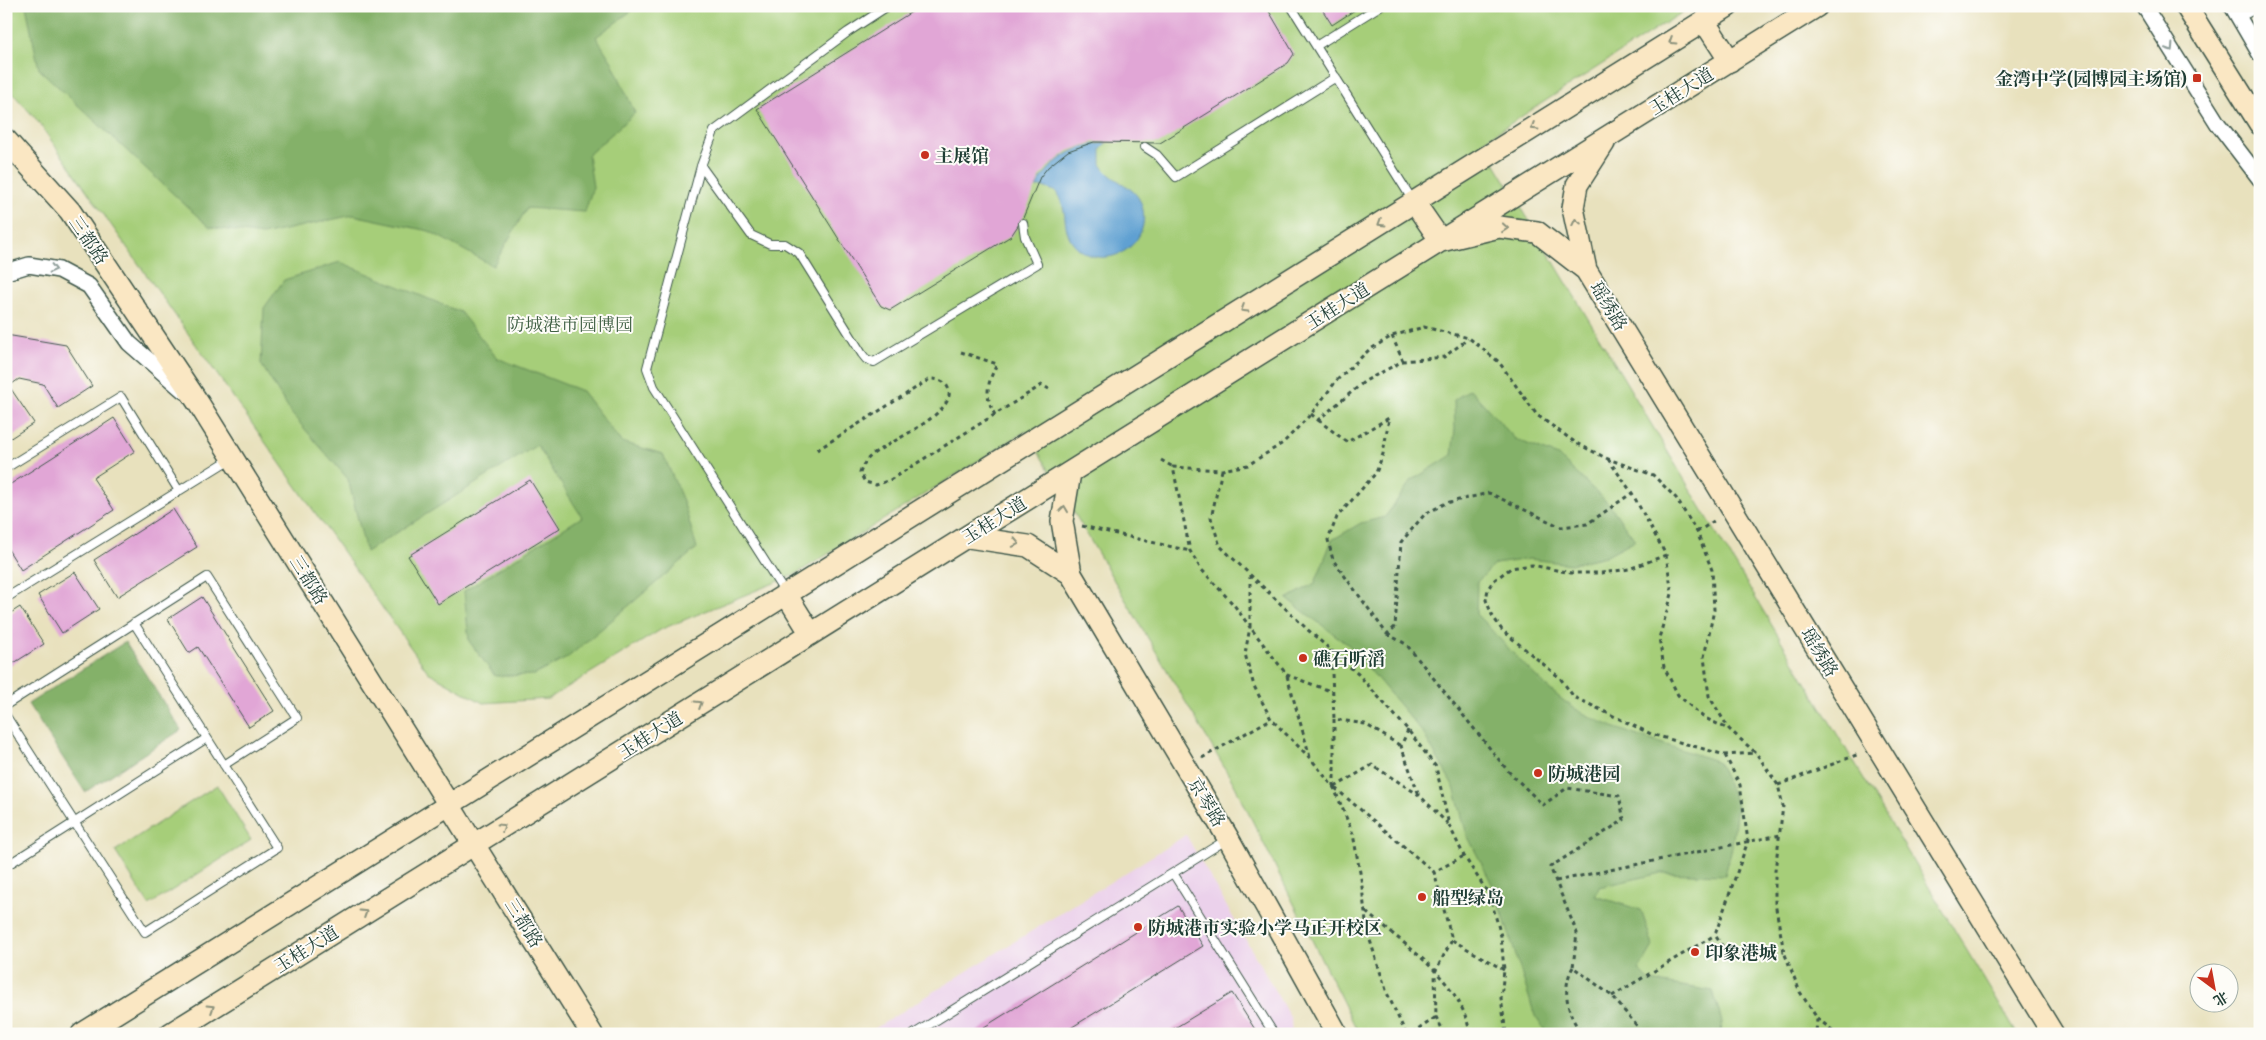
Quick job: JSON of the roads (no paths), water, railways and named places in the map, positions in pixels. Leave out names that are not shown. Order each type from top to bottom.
[{"type":"main road","points":[[82,1034],[1728,6]]},
{"type":"main road","name":"玉桂大道","points":[[170,1034],[1817,6]]},
{"type":"main road","points":[[2186,6],[2260,124]]},
{"type":"main road","points":[[1704,21],[1730,61]]},
{"type":"main road","points":[[1586,270],[1573,208],[1577,185],[1608,137]]},
{"type":"main road","name":"三都路","points":[[6,140],[70,210],[199,404],[592,1034]]},
{"type":"main road","points":[[1414,202],[1441,241],[1499,227],[1537,232],[1586,270]]},
{"type":"main road","name":"瑶绣路","points":[[1586,270],[2053,1034]]},
{"type":"main road","points":[[1070,473],[1062,521],[1071,574]]},
{"type":"main road","points":[[968,536],[1028,546],[1071,574]]},
{"type":"main road","name":"京琴路","points":[[1071,574],[1228,838],[1337,1034]]},
{"type":"main road","points":[[786,594],[811,634]]},
{"type":"street","points":[[2144,6],[2218,124],[2260,179]]},
{"type":"street","points":[[2235,12],[2260,54]]},
{"type":"street","points":[[6,272],[29,265],[36,266],[59,270],[89,286],[129,343],[199,404]]},
{"type":"lane","points":[[786,594],[654,387],[647,368],[701,166],[714,131],[848,32],[888,6]]},
{"type":"lane","points":[[1291,6],[1414,202]]},
{"type":"lane","points":[[1316,46],[1380,6]]},
{"type":"lane","points":[[2235,12],[2260,7]]},
{"type":"lane","points":[[1145,147],[1157,155],[1176,177],[1336,77]]},
{"type":"lane","points":[[701,166],[751,235],[770,244],[784,244],[799,253],[862,354],[874,362],[1037,264],[1028,244],[1023,223]]},
{"type":"lane","points":[[6,468],[121,397],[179,491]]},
{"type":"lane","points":[[6,598],[232,457]]},
{"type":"lane","points":[[6,705],[207,577],[298,718],[224,765]]},
{"type":"lane","points":[[6,716],[145,932],[277,848],[134,623]]},
{"type":"lane","points":[[6,866],[207,738]]},
{"type":"lane","points":[[914,1034],[1228,838]]},
{"type":"lane","points":[[1174,873],[1274,1034]]},
{"type":"water","points":[[1107,143],[1101,149],[1101,164],[1105,170],[1129,188],[1139,199],[1144,220],[1141,232],[1134,243],[1125,251],[1114,256],[1102,257],[1090,255],[1072,242],[1066,228],[1061,199],[1057,192],[1043,187],[1036,187],[1049,169],[1065,155],[1084,147]]},
{"type":"place","name":"金湾中学(园博园主场馆)","points":[[2197,78]]},
{"type":"place","name":"主展馆","points":[[925,155]]},
{"type":"place","name":"礁石听滔","points":[[1303,658]]},
{"type":"place","name":"防城港园","points":[[1538,773]]},
{"type":"place","name":"船型绿岛","points":[[1422,897]]},
{"type":"place","name":"防城港市实验小学马正开校区","points":[[1138,927]]},
{"type":"place","name":"印象港城","points":[[1695,952]]},
{"type":"park label","name":"防城港市园博园","points":[[570,324]]}]
